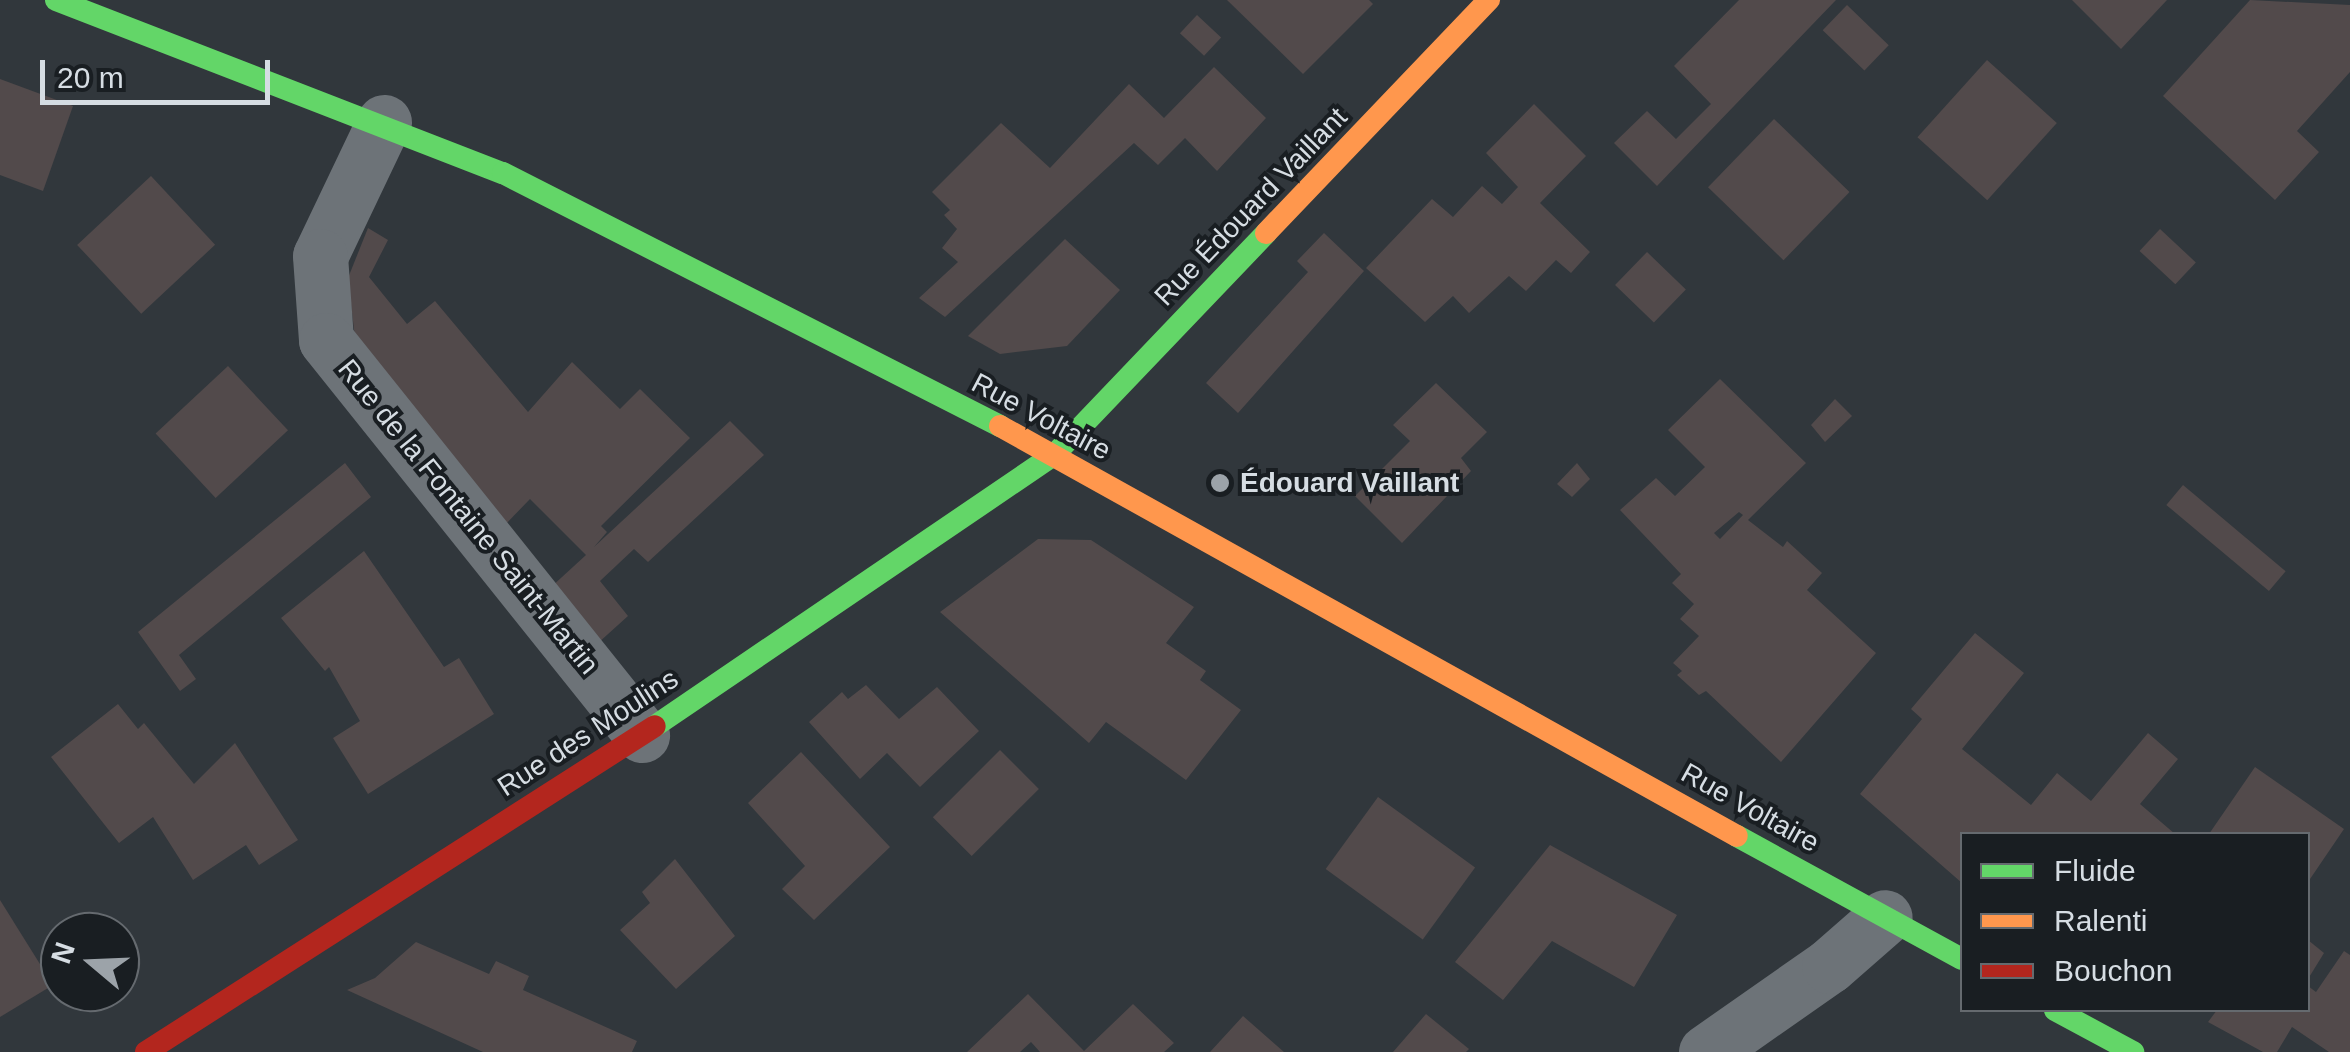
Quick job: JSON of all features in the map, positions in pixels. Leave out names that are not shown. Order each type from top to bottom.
[{"type":"street","name":"Rue Voltaire","points":[[56,0],[384,122],[503,173],[1056,454],[1128,502],[1960,958]]},
{"type":"street","name":"Rue Édouard Vaillant","points":[[1056,454],[1490,0]]},
{"type":"street","name":"Rue de la Fontaine Saint-Martin","points":[[384,122],[320,256],[326,340],[642,735]]},
{"type":"street","name":"Rue des Moulins","points":[[146,1052],[642,735],[1056,454]]},
{"type":"street","points":[[1706,1052],[1829,966],[1886,917]]},
{"type":"street","points":[[2060,1012],[2134,1052]]},
{"type":"building","points":[[1227,0],[1369,0],[1373,4],[1303,74]]},
{"type":"building","points":[[1739,0],[1836,0],[1657,186],[1614,143],[1647,111],[1676,139],[1711,104],[1674,66]]},
{"type":"building","points":[[2072,0],[2167,0],[2121,49]]},
{"type":"building","points":[[2250,0],[2350,5],[2350,72],[2297,131],[2319,152],[2275,200],[2163,96]]},
{"type":"building","points":[[1847,5],[1889,45],[1864,70],[1823,30]]},
{"type":"building","points":[[1197,15],[1221,38],[1204,56],[1180,33]]},
{"type":"building","points":[[1987,60],[2057,123],[1987,200],[1917,137]]},
{"type":"building","points":[[1214,67],[1266,118],[1217,171],[1185,138],[1158,165],[1134,143],[945,317],[919,298],[958,262],[942,248],[957,229],[944,215],[950,210],[932,192],[1001,123],[1050,168],[1129,84],[1164,118]]},
{"type":"building","points":[[0,79],[73,106],[43,191],[0,175]]},
{"type":"building","points":[[1534,104],[1586,156],[1540,203],[1590,252],[1571,273],[1556,260],[1526,291],[1509,276],[1469,313],[1453,296],[1425,322],[1366,268],[1432,199],[1453,217],[1482,186],[1502,204],[1518,187],[1486,153]]},
{"type":"building","points":[[1774,119],[1850,192],[1784,260],[1708,187]]},
{"type":"building","points":[[151,176],[215,245],[141,314],[77,245]]},
{"type":"building","points":[[368,228],[388,240],[369,277],[407,324],[435,301],[528,412],[572,362],[620,409],[640,389],[690,438],[601,526],[607,532],[594,547],[730,421],[764,455],[648,562],[634,549],[600,581],[628,616],[597,644],[550,588],[586,555],[530,499],[501,529],[357,355],[348,278]]},
{"type":"building","points":[[2160,229],[2196,262],[2175,284],[2140,251]]},
{"type":"building","points":[[1324,233],[1364,271],[1238,413],[1206,383],[1308,272],[1297,261]]},
{"type":"building","points":[[1065,239],[1120,290],[1067,346],[1000,354],[968,336]]},
{"type":"building","points":[[1647,252],[1686,290],[1654,323],[1615,285]]},
{"type":"building","points":[[228,366],[288,430],[216,498],[156,434]]},
{"type":"building","points":[[1720,379],[1806,463],[1748,520],[1783,547],[1787,541],[1822,573],[1807,590],[1876,653],[1781,762],[1706,691],[1699,695],[1677,675],[1682,671],[1673,663],[1699,636],[1680,619],[1694,604],[1672,583],[1681,574],[1620,510],[1656,478],[1675,496],[1705,467],[1668,430]],"holes":[[[1739,512],[1743,515],[1720,539],[1714,533]]]},
{"type":"building","points":[[1436,383],[1487,432],[1461,458],[1471,471],[1402,543],[1355,496],[1410,441],[1393,425]]},
{"type":"building","points":[[1835,399],[1852,416],[1825,442],[1811,425]]},
{"type":"building","points":[[345,463],[371,497],[179,655],[196,679],[180,691],[138,632]]},
{"type":"building","points":[[1577,463],[1590,479],[1572,497],[1557,484]]},
{"type":"building","points":[[2183,485],[2286,571],[2269,591],[2166,505]]},
{"type":"building","points":[[1038,539],[1091,540],[1194,607],[1166,643],[1206,671],[1200,680],[1241,710],[1186,780],[1106,722],[1089,743],[940,612]]},
{"type":"building","points":[[364,551],[444,667],[459,658],[494,714],[368,794],[333,738],[360,721],[329,667],[325,671],[281,618]]},
{"type":"building","points":[[1975,633],[2024,673],[1962,749],[2031,805],[2057,773],[2091,801],[2148,733],[2178,759],[2140,804],[2173,832],[1960,832],[1960,881],[1860,794],[1922,719],[1911,709]]},
{"type":"building","points":[[866,685],[899,719],[937,687],[979,731],[920,787],[887,753],[860,779],[809,722],[842,692],[848,699]]},
{"type":"building","points":[[118,704],[138,729],[144,723],[194,784],[235,743],[298,840],[259,865],[246,845],[193,880],[153,817],[119,843],[51,757]]},
{"type":"building","points":[[1000,750],[1039,789],[972,856],[933,817]]},
{"type":"building","points":[[801,752],[890,847],[814,920],[782,889],[805,866],[748,803]]},
{"type":"building","points":[[2255,767],[2344,829],[2310,879],[2310,832],[2210,832]]},
{"type":"building","points":[[1378,797],[1475,868],[1423,940],[1326,869]]},
{"type":"building","points":[[1550,845],[1677,915],[1634,987],[1552,941],[1503,1000],[1455,962]]},
{"type":"building","points":[[675,859],[735,936],[676,989],[620,930],[650,903],[642,892]]},
{"type":"building","points":[[0,900],[40,964],[40,993],[0,1017]]},
{"type":"building","points":[[416,942],[489,974],[496,961],[529,976],[523,990],[637,1041],[632,1052],[483,1052],[347,990],[375,978]]},
{"type":"building","points":[[2310,942],[2324,953],[2310,976]]},
{"type":"building","points":[[2344,951],[2350,955],[2350,1052],[2329,1052],[2292,1027],[2277,1052],[2263,1052],[2208,1022],[2216,1012],[2310,1012],[2310,988],[2316,992]]},
{"type":"building","points":[[1028,994],[1084,1051],[1133,1004],[1174,1043],[1164,1052],[1040,1052],[1031,1042],[1020,1052],[967,1052]]},
{"type":"building","points":[[1426,1014],[1469,1049],[1393,1052]]},
{"type":"building","points":[[1243,1016],[1276,1045],[1284,1052],[1210,1052]]},
{"type":"traffic: fast","points":[[56,0],[503,173],[1000,426]]},
{"type":"traffic: fast","points":[[655,726],[1055,454],[1266,233]]},
{"type":"traffic: fast","points":[[1737,836],[1960,958]]},
{"type":"traffic: fast","points":[[2059,1012],[2133,1052]]},
{"type":"traffic: slow","points":[[1266,233],[1489,0]]},
{"type":"traffic: slow","points":[[1000,426],[1737,836]]},
{"type":"traffic: jam","points":[[146,1052],[655,726]]},
{"type":"place","name":"Édouard Vaillant","points":[[1220,483]]}]
